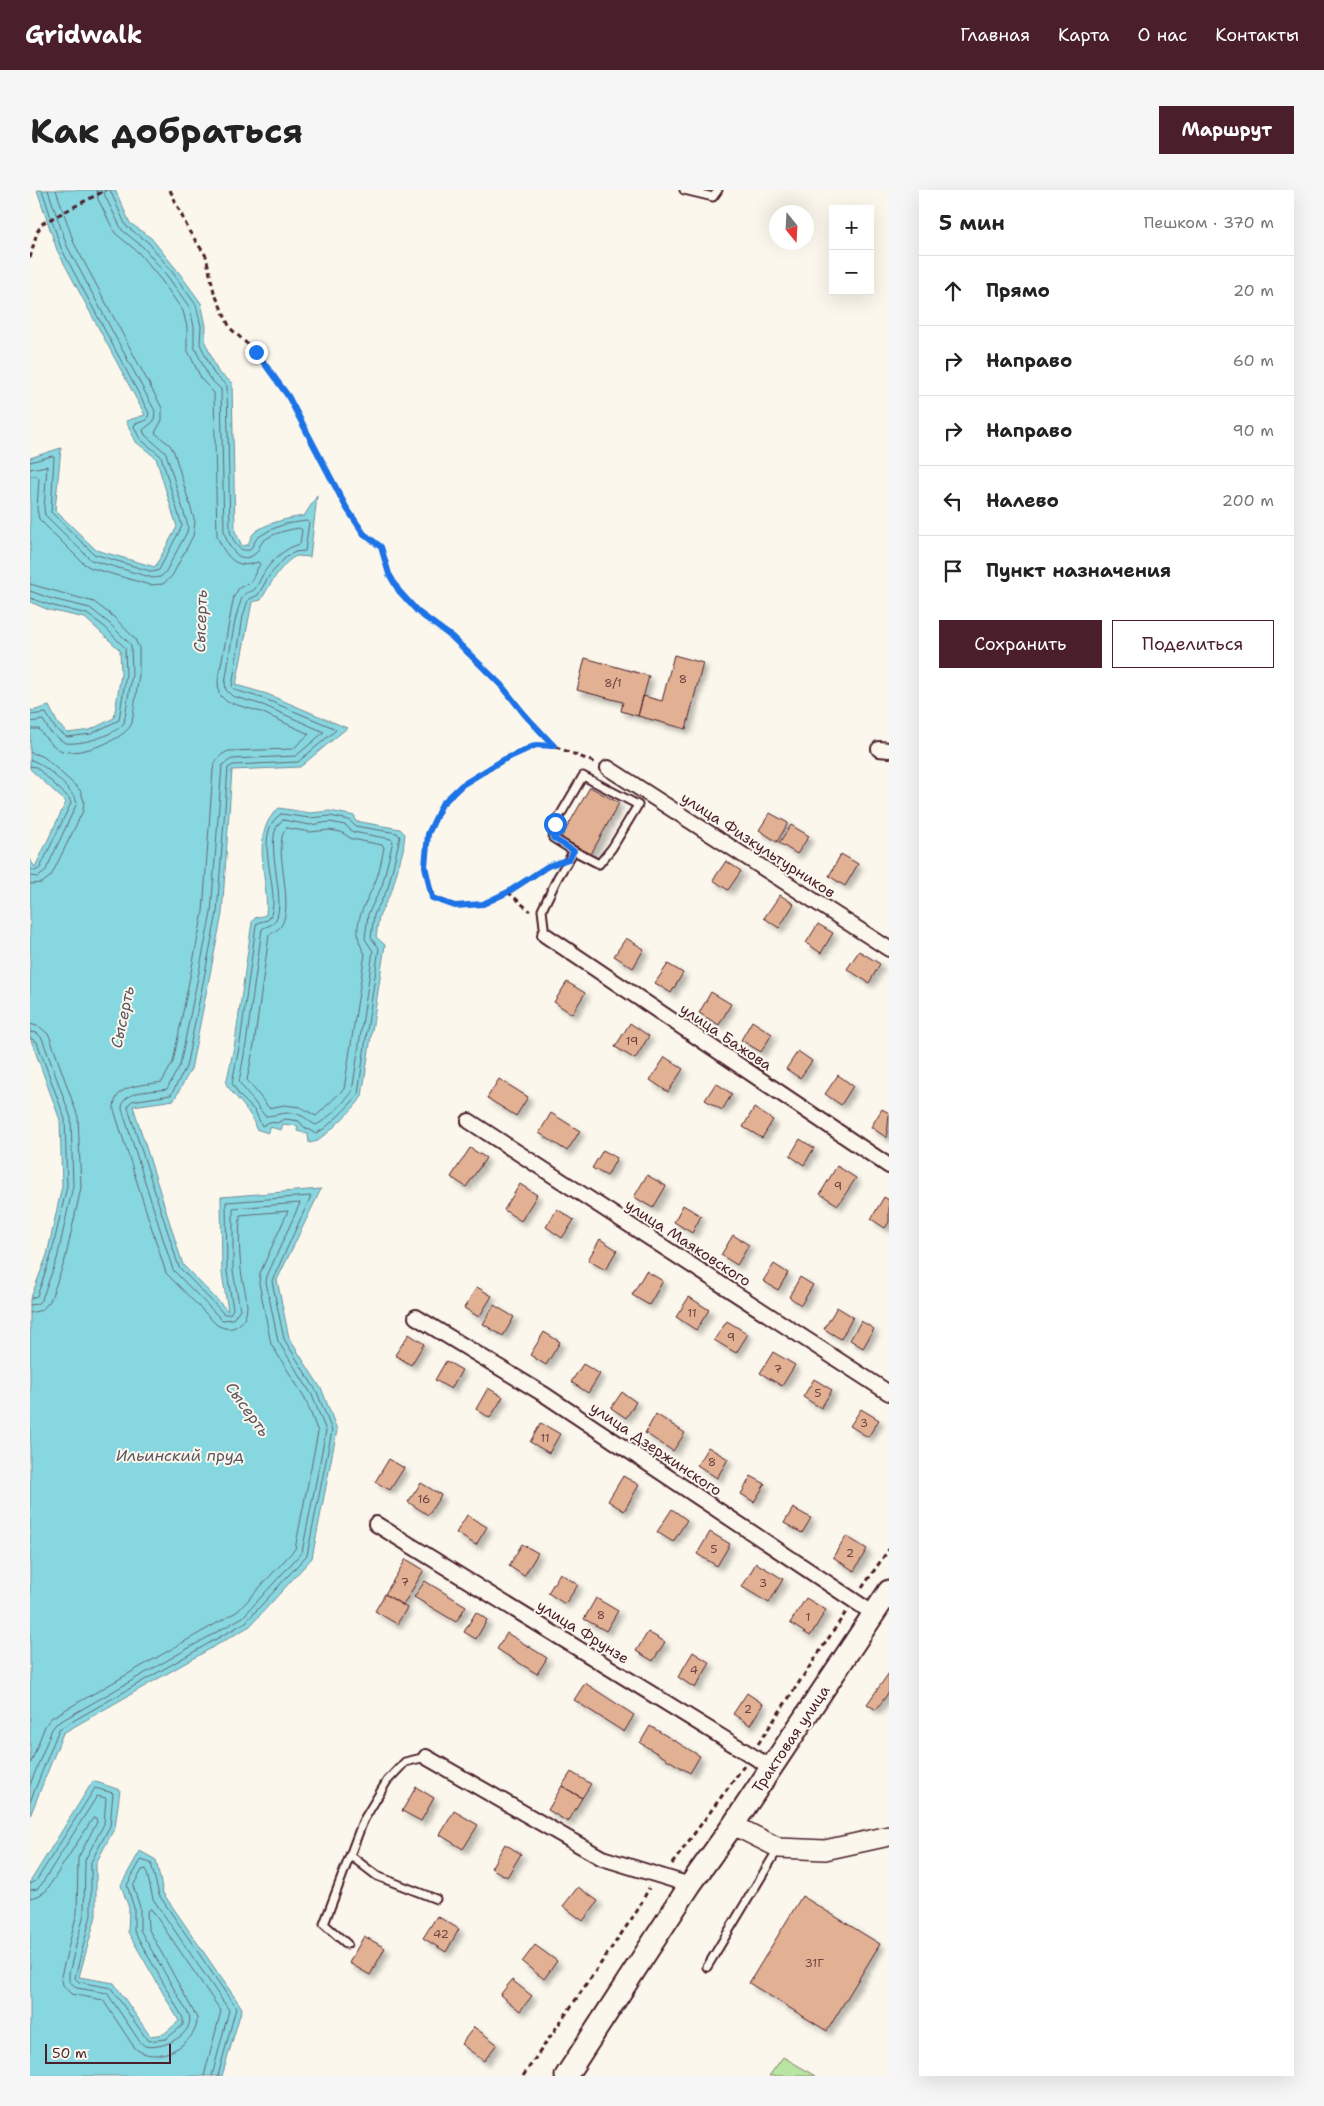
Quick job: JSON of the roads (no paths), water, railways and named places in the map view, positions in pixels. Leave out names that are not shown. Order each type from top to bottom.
[{"type":"main road","name":"Трактовая улица","points":[[566,2076],[690,1885],[772,1768],[889,1592]]},
{"type":"street","name":"улица Физкультурников","points":[[608,768],[889,949]]},
{"type":"street","name":"улица Бажова","points":[[544,928],[889,1166]]},
{"type":"street","name":"улица Маяковского","points":[[469,1121],[889,1393]]},
{"type":"street","name":"улица Дзержинского","points":[[416,1317],[545,1395],[874,1614]]},
{"type":"street","name":"улица Фрунзе","points":[[376,1524],[772,1768]]},
{"type":"street","points":[[426,1757],[602,1858],[690,1885]]},
{"type":"street","points":[[733,1825],[779,1848],[825,1850],[888,1838]]},
{"type":"lane","points":[[684,190],[713,197],[718,190]]},
{"type":"lane","points":[[583,776],[638,805],[612,848],[599,864],[574,851],[553,838],[555,824],[583,776]]},
{"type":"lane","points":[[544,928],[542,910],[574,851]]},
{"type":"lane","points":[[347,1944],[324,1924],[363,1821],[387,1781],[405,1762],[426,1757]]},
{"type":"lane","points":[[707,1967],[779,1848]]},
{"type":"lane","points":[[351,1856],[377,1876],[436,1898]]},
{"type":"water","name":"Ильинский пруд","points":[[37,190],[115,190],[130,223],[151,238],[201,303],[206,326],[205,342],[218,372],[232,383],[235,531],[242,546],[248,545],[253,534],[270,524],[304,516],[317,496],[310,557],[297,556],[286,563],[276,575],[261,600],[252,602],[236,685],[267,694],[347,728],[300,767],[232,770],[222,914],[191,1069],[174,1100],[133,1106],[183,1265],[228,1311],[222,1273],[221,1197],[321,1189],[277,1280],[289,1338],[322,1390],[337,1430],[312,1558],[250,1626],[63,1733],[30,1816],[30,1300],[47,1255],[62,1186],[60,1120],[30,1037],[30,860],[35,867],[66,802],[30,769],[30,708],[32,711],[49,706],[58,724],[68,733],[90,730],[114,718],[121,674],[120,650],[85,618],[49,610],[30,602],[30,458],[61,448],[55,510],[96,550],[155,567],[177,527],[156,458],[136,442],[126,421],[145,415],[57,250]]},
{"type":"water","points":[[279,808],[310,813],[330,811],[355,816],[355,821],[400,829],[405,834],[403,850],[392,890],[379,916],[376,937],[385,945],[362,1096],[352,1110],[318,1141],[309,1143],[308,1134],[297,1131],[298,1126],[283,1124],[281,1130],[270,1127],[268,1133],[256,1129],[251,1116],[226,1084],[235,1042],[252,922],[255,918],[266,915],[262,858],[264,830],[270,818]]},
{"type":"water","points":[[93,1781],[120,1790],[115,1827],[96,1863],[96,1916],[79,1977],[114,1983],[150,2036],[164,2034],[179,2021],[128,1932],[129,1908],[121,1885],[140,1851],[156,1860],[163,1893],[242,2008],[222,2076],[30,2076],[30,1882]]},
{"type":"water label","name":"Сысерть","points":[[200,621]]},
{"type":"water label","name":"Сысерть","points":[[122,1017]]},
{"type":"water label","name":"Сысерть","points":[[248,1409]]}]
